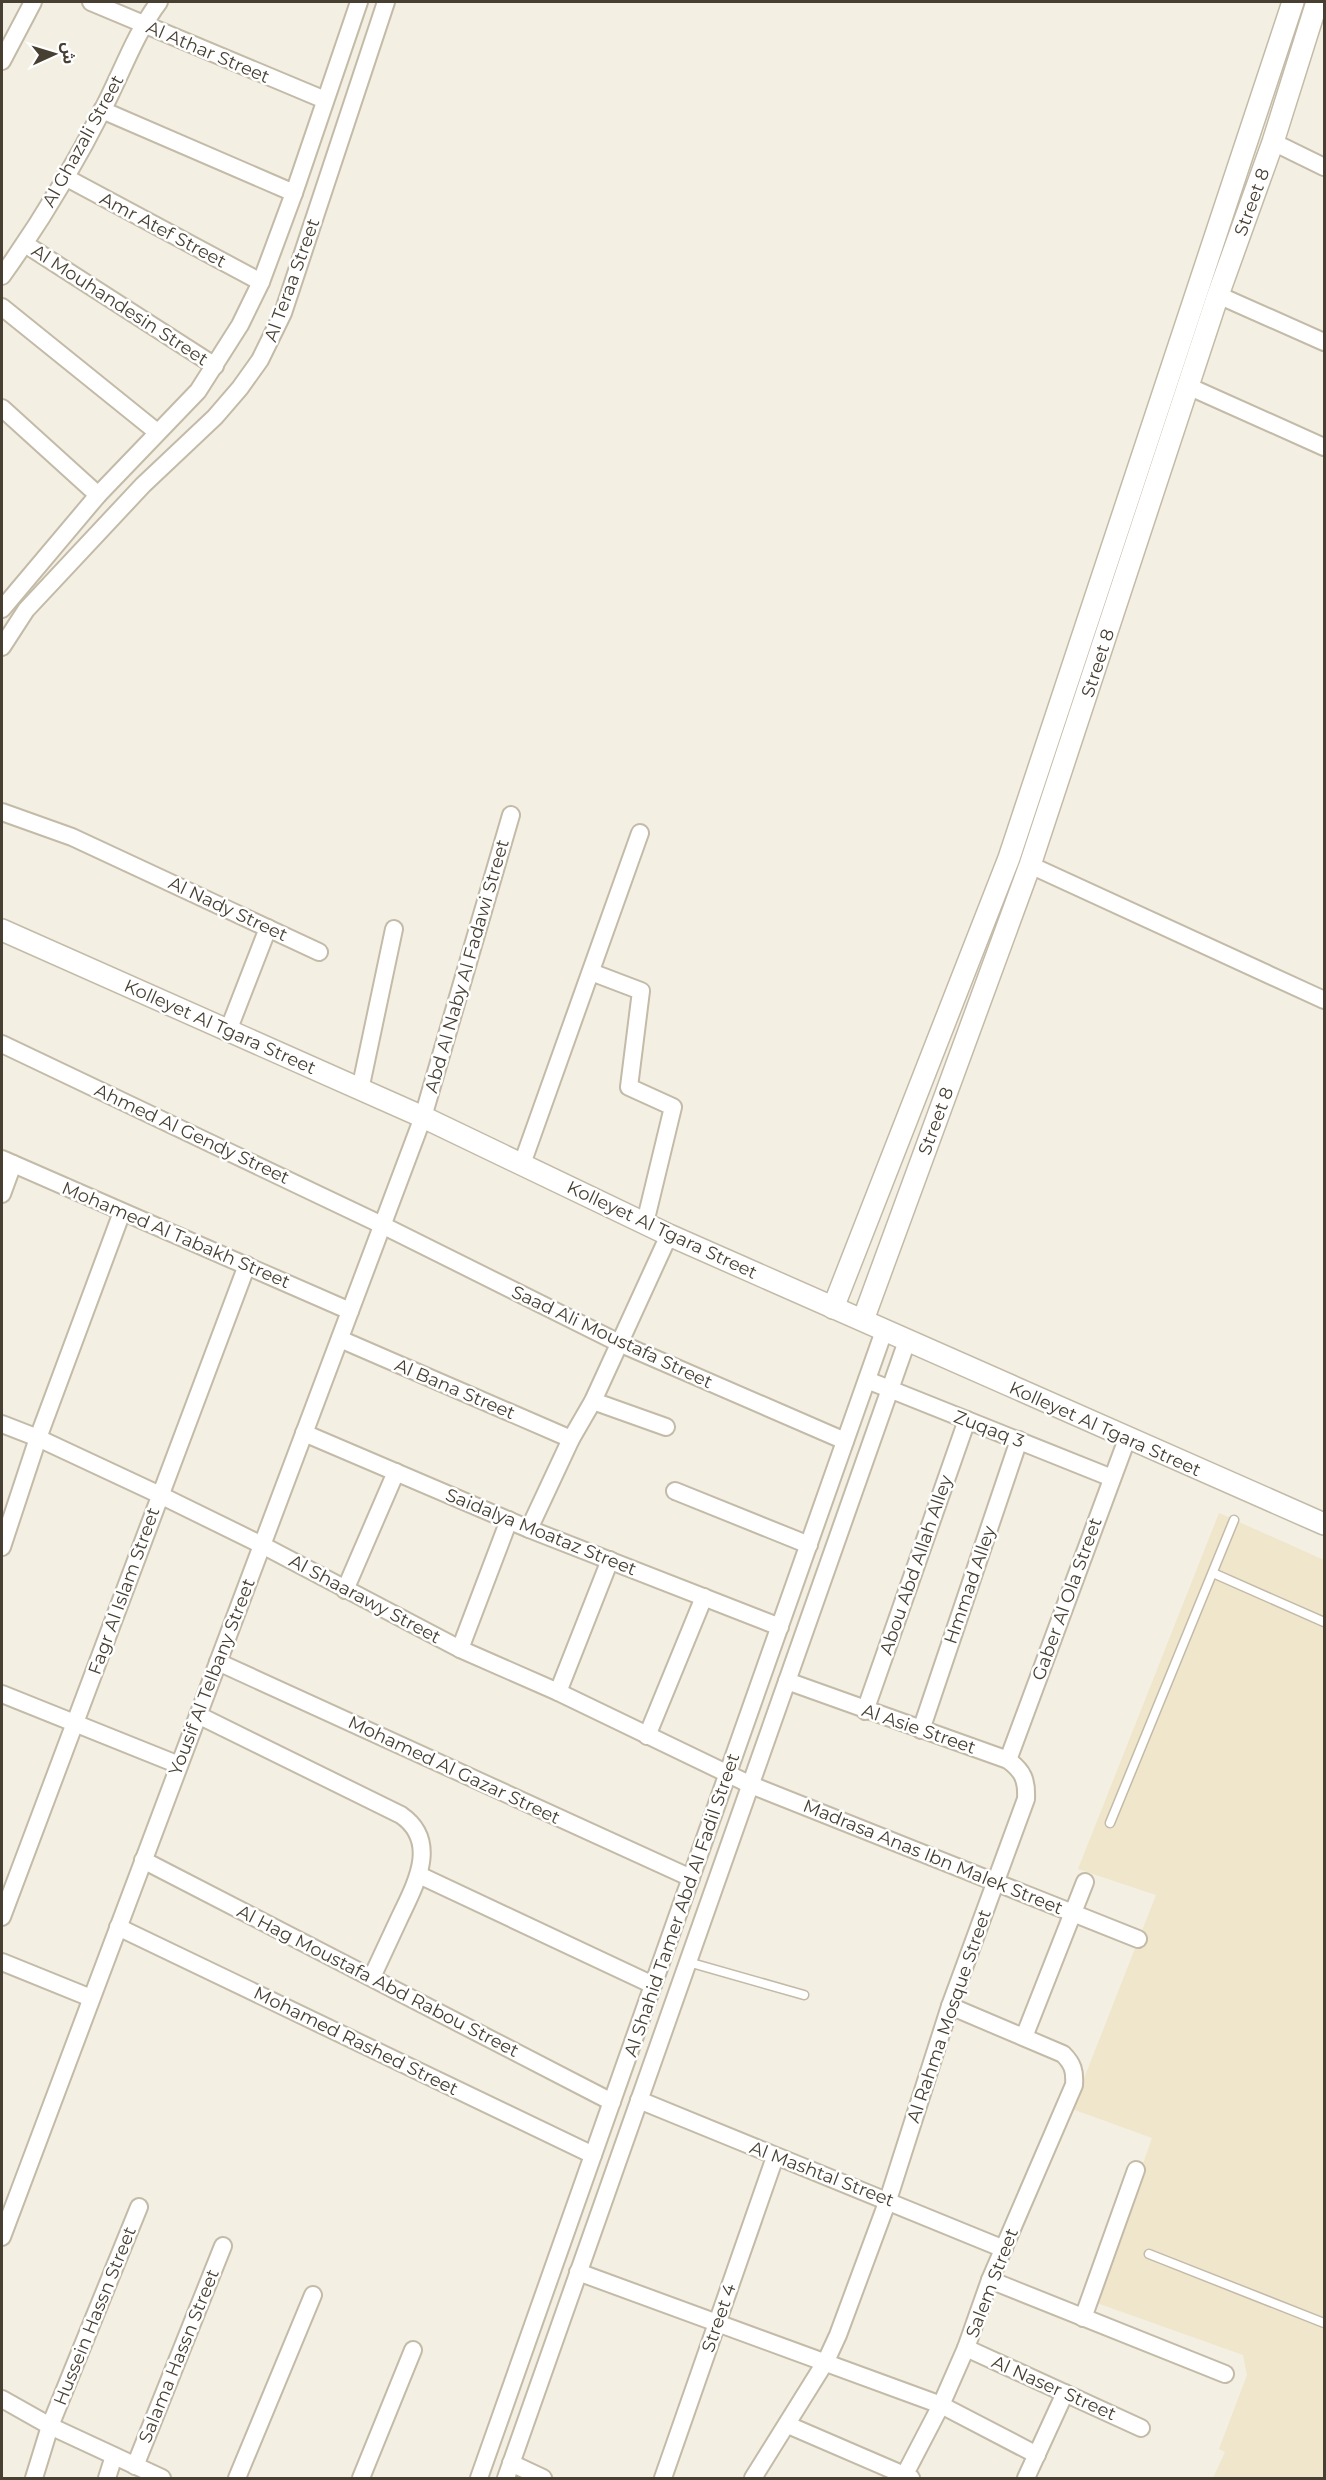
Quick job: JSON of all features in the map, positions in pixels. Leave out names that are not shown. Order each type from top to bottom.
[{"type":"street","points":[[2,61],[33,2]]},
{"type":"street","name":"Al Athar Street","points":[[91,2],[325,100]]},
{"type":"street","name":"Al Ghazali Street","points":[[2,276],[25,244],[65,177],[102,110],[142,25],[159,2]]},
{"type":"street","name":"Al Teraa Street","points":[[2,609],[98,495],[198,390],[240,325],[261,282],[294,193],[359,2]]},
{"type":"street","name":"Al Teraa Street","points":[[2,647],[26,610],[143,485],[214,417],[240,388],[260,360],[283,313],[386,2]]},
{"type":"street","name":"Street 8","points":[[833,1308],[1009,858],[1293,2]]},
{"type":"street","name":"Street 8","points":[[863,1320],[1030,866],[1190,387],[1218,295],[1273,142],[1317,2]]},
{"type":"street","points":[[102,110],[294,193]]},
{"type":"street","points":[[1273,142],[1324,167]]},
{"type":"street","name":"Amr Atef Street","points":[[65,177],[261,282]]},
{"type":"street","points":[[1230,194],[1251,204]]},
{"type":"street","name":"Al Mouhandesin Street","points":[[25,244],[215,366]]},
{"type":"street","points":[[1218,295],[1324,342]]},
{"type":"street","points":[[2,307],[157,432]]},
{"type":"street","points":[[1190,387],[1324,447]]},
{"type":"street","points":[[2,408],[98,495]]},
{"type":"street","points":[[1044,753],[1065,760]]},
{"type":"street","name":"Al Nady Street","points":[[2,812],[72,837],[319,952]]},
{"type":"street","name":"Abd Al Naby Al Fadawi Street","points":[[423,1117],[511,815]]},
{"type":"street","points":[[522,1164],[640,833]]},
{"type":"street","points":[[1030,866],[1324,1000]]},
{"type":"street","points":[[228,1031],[268,928]]},
{"type":"street","points":[[360,1090],[394,928]]},
{"type":"street","name":"Kolleyet Al Tgara Street","points":[[2,930],[423,1117],[645,1223],[884,1331],[1324,1524]]},
{"type":"street","points":[[591,972],[641,991],[629,1087],[673,1107],[645,1223]]},
{"type":"street","name":"Ahmed Al Gendy Street","points":[[2,1044],[382,1225]]},
{"type":"street","name":"Yousif Al Telbany Street","points":[[2,2237],[423,1117]]},
{"type":"street","points":[[2,1194],[7,1162]]},
{"type":"street","name":"Mohamed Al Tabakh Street","points":[[7,1162],[350,1311]]},
{"type":"street","points":[[2,1547],[38,1438],[122,1212]]},
{"type":"street","name":"Saad Ali Moustafa Street","points":[[382,1225],[619,1343],[845,1442]]},
{"type":"street","points":[[529,1529],[571,1439],[593,1401],[669,1234]]},
{"type":"street","name":"Fagr Al Islam Street","points":[[2,1917],[247,1265]]},
{"type":"street","name":"Al Shahid Tamer Abd Al Fadil Street","points":[[478,2478],[884,1331]]},
{"type":"street","name":"Al Bana Street","points":[[340,1339],[571,1439]]},
{"type":"street","name":"Al Shahid Tamer Abd Al Fadil Street","points":[[508,2471],[907,1341]]},
{"type":"street","name":"Zuqaq 3","points":[[867,1380],[1112,1478]]},
{"type":"street","points":[[593,1401],[666,1427]]},
{"type":"street","name":"Abou Abd Allah Alley","points":[[865,1711],[967,1420]]},
{"type":"street","name":"Al Shaarawy Street","points":[[2,1424],[38,1438],[160,1495],[460,1648],[558,1692],[728,1774]]},
{"type":"street","name":"Saidalya Moataz Street","points":[[304,1433],[509,1521],[780,1627]]},
{"type":"street","name":"Gaber Al Ola Street","points":[[1008,1760],[1127,1438]]},
{"type":"street","name":"Hmmad Alley","points":[[921,1730],[1019,1440]]},
{"type":"street","points":[[345,1590],[396,1472]]},
{"type":"street","points":[[675,1491],[809,1545]]},
{"type":"street","points":[[460,1648],[509,1521]]},
{"type":"street","points":[[558,1692],[610,1560]]},
{"type":"street","points":[[647,1736],[704,1597]]},
{"type":"street","name":"Mohamed Al Gazar Street","points":[[218,1662],[691,1878]]},
{"type":"street","name":"Al Asie Street","points":[[787,1681],[865,1711],[1008,1760]]},
{"type":"street","points":[[2,1694],[179,1765]]},
{"type":"street","points":[[198,1715],[411,1822],[422,1850],[419,1875],[372,1977]]},
{"type":"street","name":"Al Rahma Mosque Street","points":[[753,2478],[826,2361],[838,2335],[888,2200],[950,2006],[1026,1799],[1027,1784],[1021,1770],[1008,1760]]},
{"type":"street","name":"Madrasa Anas Ibn Malek Street","points":[[728,1774],[1138,1939]]},
{"type":"street","name":"Al Hag Moustafa Abd Rabou Street","points":[[143,1860],[612,2102]]},
{"type":"street","points":[[419,1875],[653,1985]]},
{"type":"street","points":[[950,2006],[1024,2037],[1085,1882]]},
{"type":"street","name":"Mohamed Rashed Street","points":[[118,1927],[593,2155]]},
{"type":"street","points":[[2,1962],[91,1998]]},
{"type":"street","name":"Salem Street","points":[[906,2477],[966,2348],[990,2280],[1074,2085],[1075,2073],[1071,2062],[1063,2054],[1024,2037]]},
{"type":"street","name":"Al Mashtal Street","points":[[639,2100],[1004,2249]]},
{"type":"street","name":"Street 4","points":[[663,2478],[775,2157]]},
{"type":"street","points":[[1083,2318],[1136,2170]]},
{"type":"street","name":"Hussein Hassn Street","points":[[34,2478],[50,2426],[140,2207]]},
{"type":"street","name":"Salama Hassn Street","points":[[135,2466],[223,2246]]},
{"type":"street","points":[[578,2272],[941,2404],[1037,2455]]},
{"type":"street","points":[[990,2280],[1225,2374]]},
{"type":"street","points":[[237,2478],[313,2295]]},
{"type":"street","name":"Al Naser Street","points":[[966,2348],[1141,2428]]},
{"type":"street","points":[[360,2478],[413,2350]]},
{"type":"street","points":[[1026,2478],[1065,2393]]},
{"type":"street","points":[[2,2399],[50,2426],[162,2478]]},
{"type":"street","points":[[788,2425],[906,2477]]},
{"type":"street","points":[[107,2478],[114,2456]]},
{"type":"street","points":[[508,2471],[543,2478]]},
{"type":"lane","points":[[1110,1823],[1234,1521]]},
{"type":"lane","points":[[1213,1573],[1324,1622]]},
{"type":"lane","points":[[688,1962],[804,1995]]},
{"type":"lane","points":[[1149,2254],[1324,2323]]},
{"type":"shaded area","points":[[1219,1513],[1324,1560],[1324,2478],[1213,2478],[1225,2452],[1219,2449],[1247,2375],[1243,2355],[1094,2302],[1152,2138],[1072,2109],[1156,1895],[1078,1869]]}]
